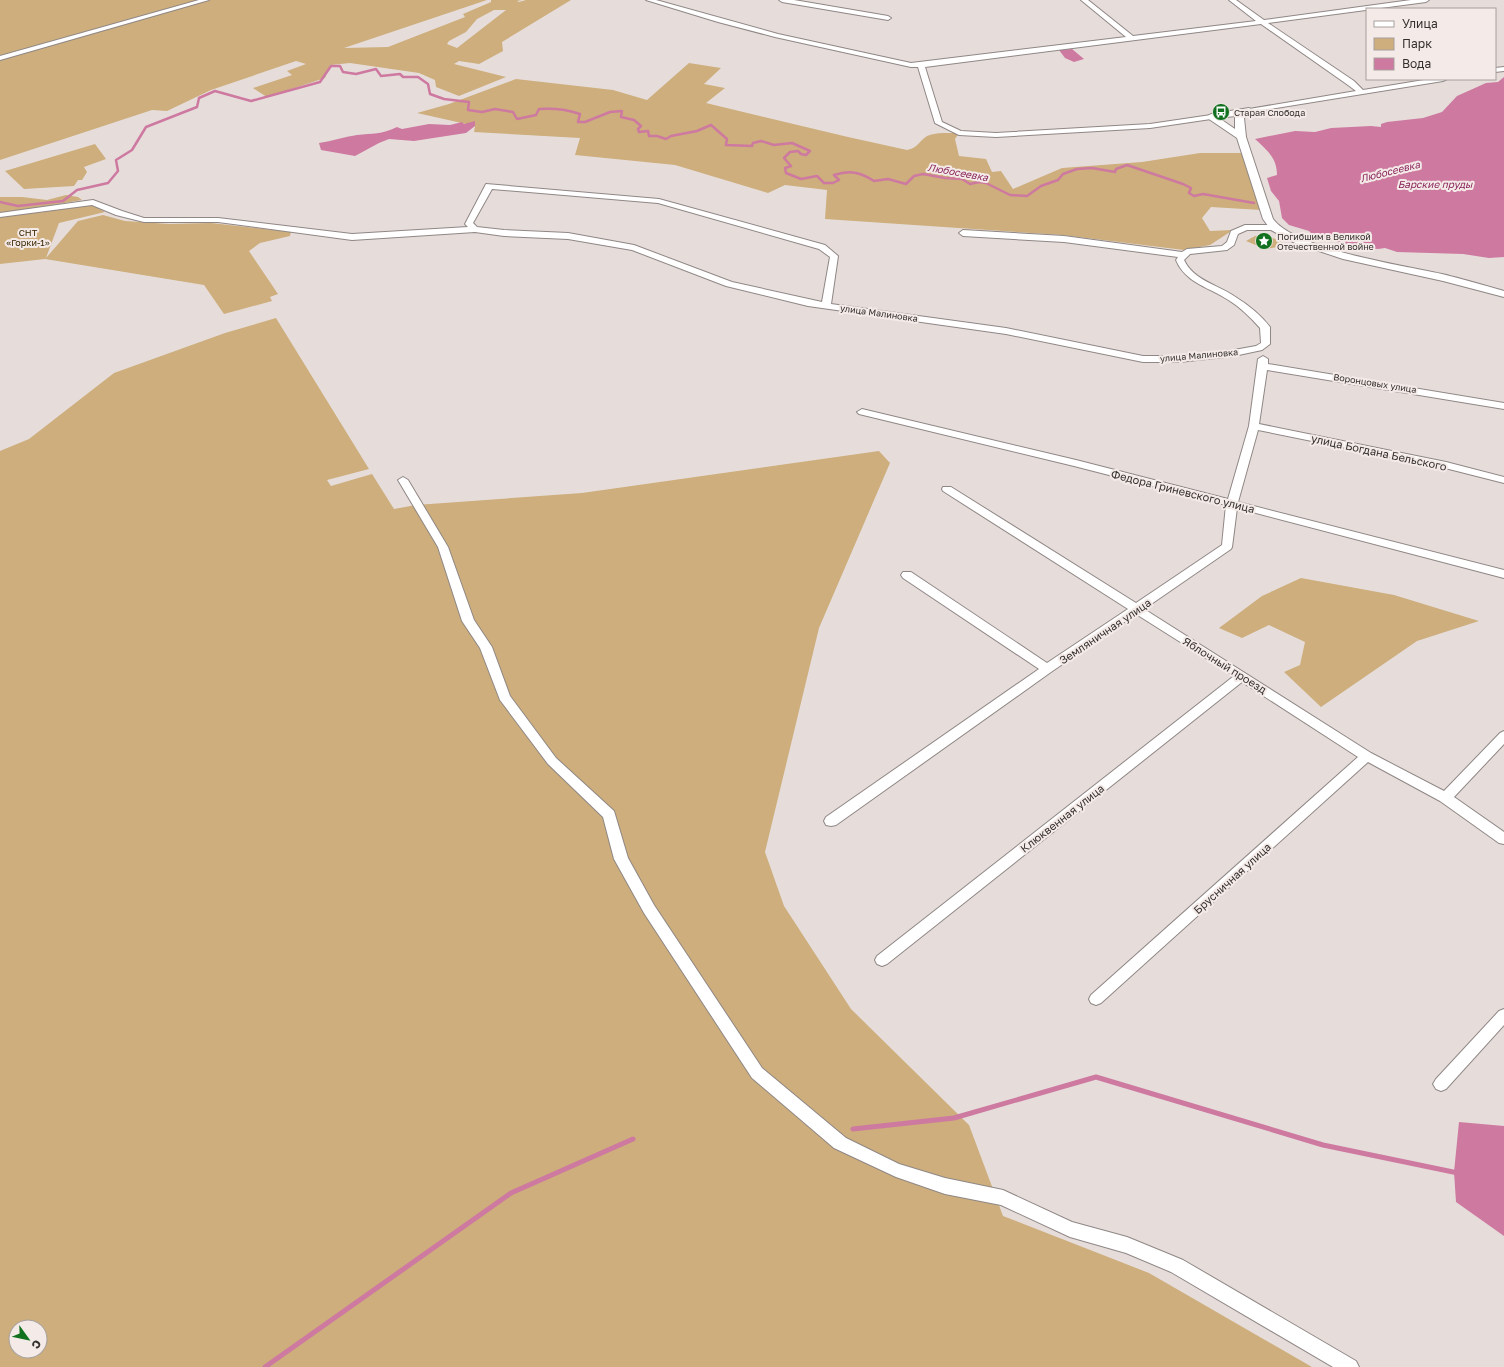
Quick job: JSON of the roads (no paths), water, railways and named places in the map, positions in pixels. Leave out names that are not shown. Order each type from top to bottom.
[{"type":"street","points":[[0,58],[206,0]]},
{"type":"street","points":[[649,0],[777,36],[911,65],[1132,39],[1366,8]]},
{"type":"street","points":[[782,0],[888,18]]},
{"type":"street","points":[[1084,0],[1132,39]]},
{"type":"street","points":[[1232,0],[1351,83],[1362,93]]},
{"type":"street","points":[[1366,8],[1426,0]]},
{"type":"street","points":[[921,65],[939,123],[959,133],[996,135],[1150,126],[1437,80]]},
{"type":"street","points":[[1239,117],[1248,111]]},
{"type":"street","points":[[1229,114],[1239,117]]},
{"type":"street","points":[[1211,117],[1241,136]]},
{"type":"street","points":[[1239,117],[1241,136],[1268,219],[1275,228],[1299,241],[1347,257],[1444,278],[1504,294]]},
{"type":"street","points":[[475,229],[468,224],[489,186],[659,201],[822,247],[834,256],[826,305]]},
{"type":"street","name":"улица Малиновка","points":[[0,215],[93,202],[119,213],[144,220],[218,220],[352,237],[475,229],[504,233],[568,236],[634,248],[729,284],[808,303],[1006,331],[1143,359],[1179,359],[1234,353],[1259,348]]},
{"type":"street","points":[[1264,366],[1259,348],[1265,344],[1265,327],[1232,298],[1201,282],[1182,267],[1180,260],[1187,252],[1224,248],[1231,243],[1234,233],[1245,227],[1275,228]]},
{"type":"street","points":[[962,233],[1064,239],[1183,255]]},
{"type":"street","name":"Воронцовых улица","points":[[1264,366],[1504,406]]},
{"type":"street","name":"Земляничная улица","points":[[831,821],[1048,669],[1227,548],[1232,503],[1254,426],[1264,366]]},
{"type":"street","name":"Федора Гриневского улица","points":[[862,412],[1076,463],[1504,574]]},
{"type":"street","name":"улица Богдана Бельского","points":[[1254,426],[1446,465],[1504,480]]},
{"type":"street","points":[[403,480],[443,547],[468,621],[486,647],[504,697],[552,761],[609,815],[621,859],[648,909],[757,1073],[840,1143],[896,1170],[945,1186],[1003,1198],[1070,1229],[1127,1245],[1178,1266],[1350,1367]]},
{"type":"street","name":"Яблочный проезд","points":[[947,489],[1367,756],[1445,798],[1504,838]]},
{"type":"street","points":[[907,575],[1048,669]]},
{"type":"street","name":"Клюквенная улица","points":[[882,960],[1242,676]]},
{"type":"street","points":[[1445,798],[1504,736]]},
{"type":"street","name":"Брусничная улица","points":[[1096,999],[1367,756]]},
{"type":"street","points":[[1441,1084],[1504,1015]]},
{"type":"water","points":[[1072,49],[1084,59],[1074,62],[1065,58],[1059,50]]},
{"type":"water","name":"Барские пруды","points":[[1504,77],[1504,257],[1489,258],[1463,254],[1397,252],[1385,248],[1378,249],[1356,247],[1313,235],[1309,231],[1289,225],[1282,218],[1279,201],[1271,191],[1267,178],[1277,175],[1277,169],[1273,159],[1255,139],[1295,131],[1315,132],[1331,128],[1381,127],[1381,124],[1387,122],[1423,118],[1442,112],[1457,96],[1486,83],[1498,82]]},
{"type":"water","points":[[475,121],[475,126],[466,133],[414,141],[389,139],[355,156],[321,150],[319,143],[357,135],[382,133],[397,127],[402,129],[429,124],[450,125],[462,122],[464,124]]},
{"type":"water","points":[[1459,1122],[1504,1126],[1504,1236],[1456,1202],[1454,1172]]},
{"type":"waterway","name":"Любосеевка","points":[[0,202],[18,206],[63,201],[77,190],[108,183],[118,171],[116,160],[132,150],[146,127],[197,107],[199,98],[215,91],[251,101],[320,82],[331,66],[340,66],[343,72],[356,74],[376,69],[381,76],[400,74],[403,77],[418,77],[428,84],[430,94],[444,99],[469,102],[468,110],[482,112],[495,109],[513,112],[517,119],[536,115],[539,109],[560,109],[580,114],[578,122],[585,122],[610,112],[622,111],[621,117],[634,120],[641,126],[638,129],[639,132],[648,131],[649,136],[657,136],[666,139],[671,136],[697,131],[711,125],[727,139],[726,145],[752,146],[753,143],[761,141],[774,145],[792,143],[810,151],[806,155],[801,154],[798,151],[790,152],[784,158],[791,166],[785,168],[786,173],[801,179],[817,176],[824,183],[833,183],[839,180],[834,175],[850,172],[859,174],[874,181],[888,179],[906,184],[914,176],[923,174],[962,179],[970,184],[979,182],[986,183],[1010,195],[1027,196],[1041,186],[1058,180],[1063,174],[1077,169],[1092,168],[1115,172],[1116,169],[1127,165],[1183,184],[1191,188],[1189,193],[1194,196],[1203,194],[1254,203]]},
{"type":"waterway","points":[[853,1129],[954,1118],[1096,1077],[1323,1145],[1458,1173]]},
{"type":"waterway","points":[[265,1367],[511,1193],[633,1139]]},
{"type":"place","name":"Старая Слобода","points":[[1221,112]]},
{"type":"place","name":"Погибшим в Великой Отечественной войне","points":[[1264,241]]},
{"type":"park label","name":"СНТ «Горки-1»","points":[[28,238]]}]
